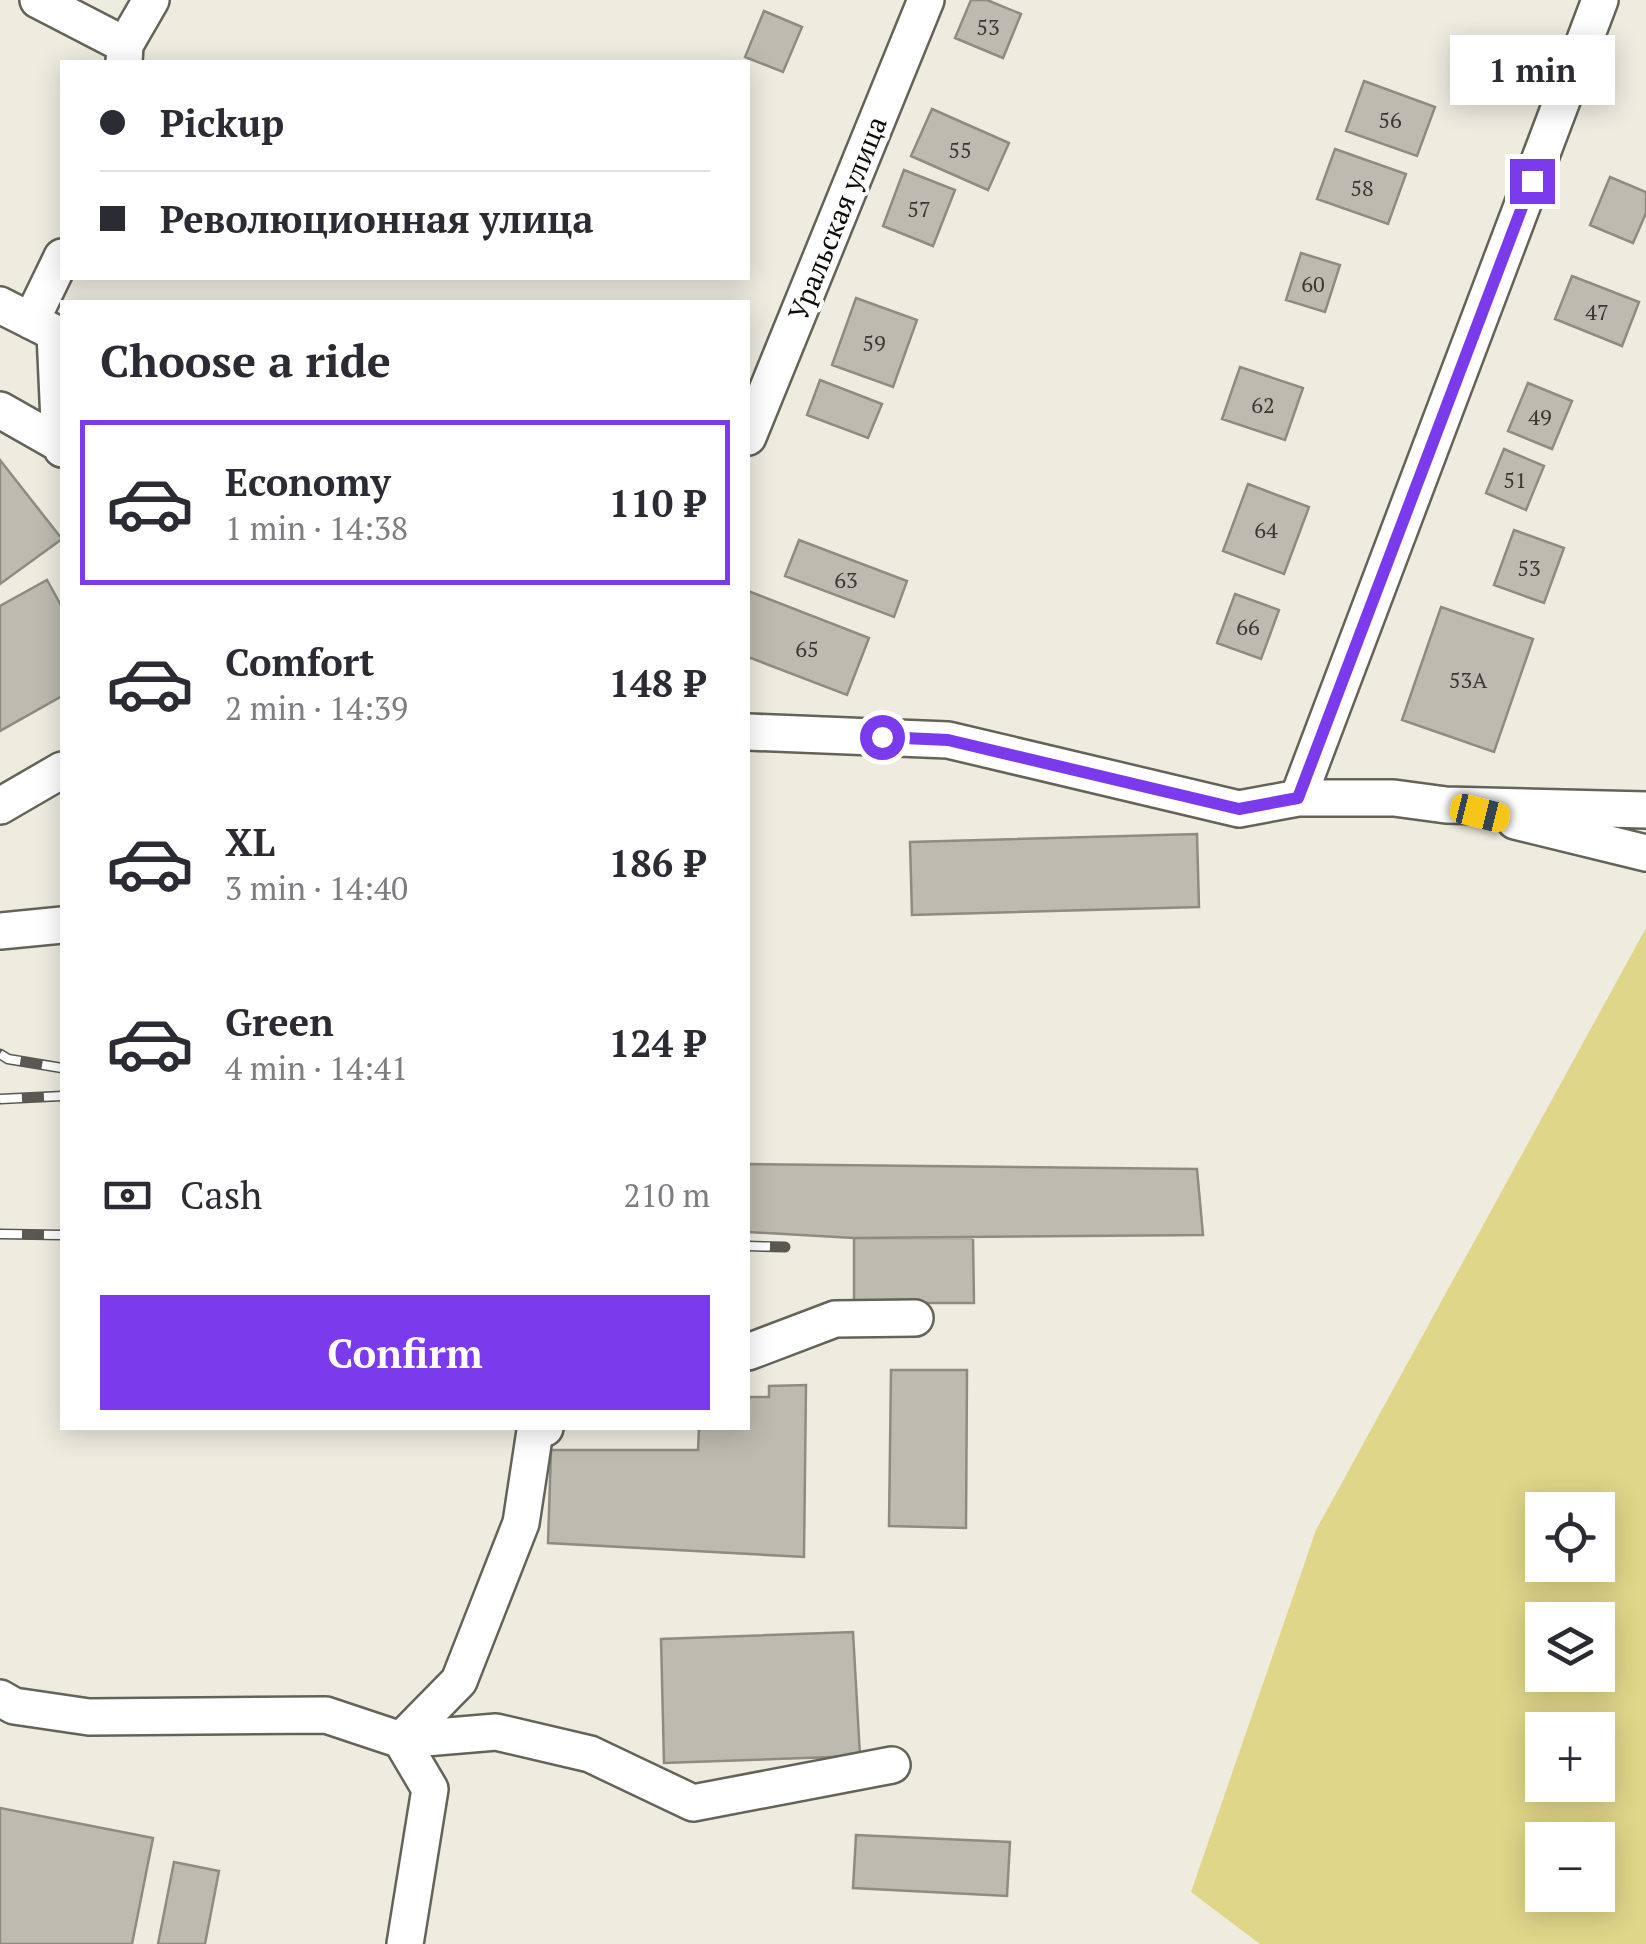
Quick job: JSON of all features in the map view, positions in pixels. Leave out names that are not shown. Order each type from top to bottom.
[{"type":"street","points":[[38,0],[124,54],[152,0]]},
{"type":"street","name":"Уральская улица","points":[[750,431],[926,0]]},
{"type":"street","points":[[1298,798],[1600,0]]},
{"type":"street","points":[[60,259],[16,313],[55,333],[60,427]]},
{"type":"street","points":[[0,410],[60,445]]},
{"type":"street","points":[[750,732],[948,740],[1239,809],[1298,798],[1394,798],[1446,805],[1646,853]]},
{"type":"street","points":[[0,806],[60,771]]},
{"type":"street","points":[[1446,805],[1646,810]]},
{"type":"street","points":[[0,932],[60,925]]},
{"type":"street","points":[[750,1351],[835,1320],[914,1318]]},
{"type":"street","points":[[400,1740],[458,1681],[521,1522],[539,1430]]},
{"type":"street","points":[[0,1698],[14,1706],[88,1717],[326,1716],[400,1740],[496,1732],[590,1754],[693,1803],[892,1764]]},
{"type":"street","points":[[400,1740],[430,1790],[405,1944]]},
{"type":"shaded area","points":[[1646,928],[1646,1944],[1260,1944],[1191,1892],[1316,1530]]},
{"type":"building","points":[[971,0],[987,0],[1021,14],[1003,58],[955,38]]},
{"type":"building","points":[[764,11],[802,27],[783,72],[745,57]]},
{"type":"building","points":[[1364,81],[1435,107],[1417,156],[1346,131]]},
{"type":"building","points":[[932,109],[1009,143],[988,190],[911,156]]},
{"type":"building","points":[[1335,149],[1406,174],[1388,224],[1317,199]]},
{"type":"building","points":[[904,170],[955,190],[933,246],[883,226]]},
{"type":"building","points":[[1610,177],[1646,192],[1646,213],[1633,243],[1590,225]]},
{"type":"building","points":[[1301,253],[1340,265],[1325,312],[1286,300]]},
{"type":"building","points":[[1572,276],[1639,302],[1622,346],[1555,319]]},
{"type":"building","points":[[856,298],[917,320],[893,387],[832,365]]},
{"type":"building","points":[[1240,367],[1303,388],[1285,440],[1222,419]]},
{"type":"building","points":[[820,380],[882,404],[868,438],[807,415]]},
{"type":"building","points":[[1528,383],[1572,401],[1552,449],[1508,431]]},
{"type":"building","points":[[1504,449],[1544,466],[1526,510],[1486,493]]},
{"type":"building","points":[[0,460],[60,540],[0,584]]},
{"type":"building","points":[[1248,484],[1309,507],[1284,574],[1223,551]]},
{"type":"building","points":[[1514,530],[1564,548],[1544,603],[1494,585]]},
{"type":"building","points":[[799,540],[907,581],[894,617],[785,576]]},
{"type":"building","points":[[47,580],[60,603],[60,697],[0,731],[0,606]]},
{"type":"building","points":[[750,592],[869,638],[847,695],[750,658]]},
{"type":"building","points":[[1235,594],[1279,610],[1261,659],[1217,643]]},
{"type":"building","points":[[1441,607],[1533,639],[1494,752],[1402,720]]},
{"type":"building","points":[[1197,834],[1199,907],[912,915],[910,842]]},
{"type":"building","points":[[750,1164],[1197,1169],[1203,1235],[854,1238],[750,1232]]},
{"type":"building","points":[[854,1238],[973,1238],[974,1303],[854,1303]]},
{"type":"building","points":[[891,1370],[967,1370],[966,1528],[889,1526]]},
{"type":"building","points":[[806,1385],[804,1557],[548,1543],[551,1450],[698,1450],[699,1430],[750,1430],[750,1397],[769,1397],[769,1386]]},
{"type":"building","points":[[853,1632],[860,1756],[664,1763],[661,1639]]},
{"type":"building","points":[[0,1808],[153,1838],[132,1944],[0,1944]]},
{"type":"building","points":[[856,1835],[1010,1842],[1007,1896],[853,1888]]},
{"type":"building","points":[[174,1862],[219,1871],[205,1944],[158,1944]]},
{"type":"railway","points":[[0,1054],[8,1059],[60,1068]]},
{"type":"railway","points":[[0,1099],[60,1096]]},
{"type":"railway","points":[[0,1234],[60,1235]]},
{"type":"railway","points":[[750,1246],[785,1247]]},
{"type":"route","points":[[882,737],[948,740],[1239,809],[1298,798],[1532,181]]}]
